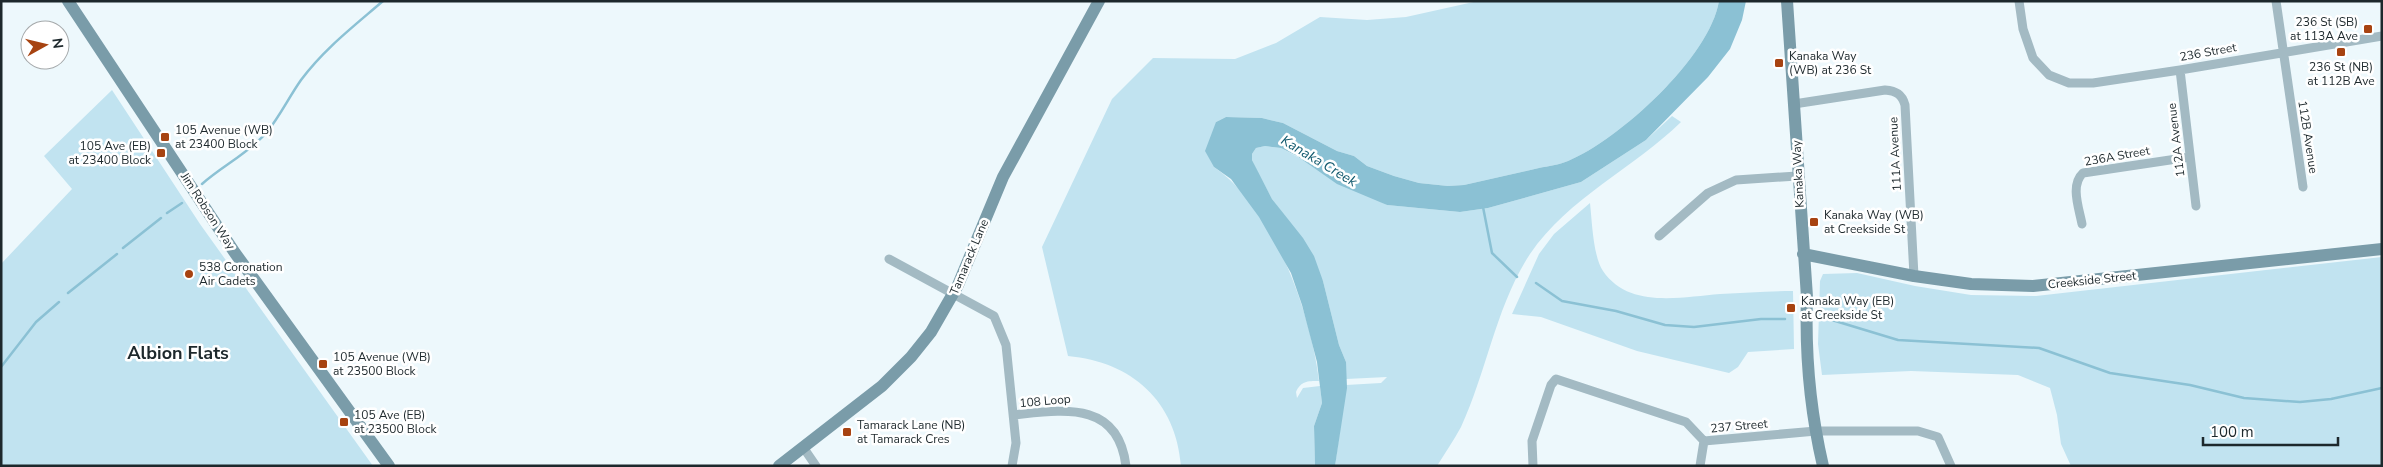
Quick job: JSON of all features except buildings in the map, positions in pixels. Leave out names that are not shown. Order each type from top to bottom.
[{"type":"street","name":"Jim Robson Way","points":[[68,1],[240,260],[389,466]]},
{"type":"street","name":"Tamarack Lane","points":[[779,466],[864,401],[894,374],[931,332],[954,293],[1000,183],[1099,1]]},
{"type":"street","name":"Kanaka Way","points":[[1788,1],[1797,176],[1807,296],[1805,342],[1816,431],[1823,466]]},
{"type":"street","name":"236 Street","points":[[2019,1],[2027,46],[2033,58],[2041,68],[2059,80],[2082,84],[2180,70],[2282,51],[2382,36]]},
{"type":"street","name":"112B Avenue","points":[[2276,1],[2303,187]]},
{"type":"street","name":"112A Avenue","points":[[2180,70],[2196,206]]},
{"type":"street","name":"111A Avenue","points":[[1794,104],[1885,90],[1898,93],[1905,105],[1914,276]]},
{"type":"street","name":"236A Street","points":[[2082,224],[2076,190],[2079,177],[2083,173],[2190,157]]},
{"type":"street","points":[[1659,236],[1708,193],[1736,180],[1797,176]]},
{"type":"street","name":"Creekside Street","points":[[1803,254],[1914,276],[1971,284],[2033,286],[2382,249]]},
{"type":"street","points":[[889,259],[994,316],[1006,345],[1014,415]]},
{"type":"street","name":"237 Street","points":[[1533,466],[1532,441],[1551,385],[1556,379],[1686,422],[1704,441],[1816,431],[1918,431],[1938,437],[1951,466]]},
{"type":"street","name":"108 Loop","points":[[1012,466],[1016,443],[1014,415],[1068,410],[1091,414],[1116,434],[1124,450],[1126,466]]},
{"type":"street","points":[[1700,466],[1704,441]]},
{"type":"street","points":[[803,447],[816,466]]},
{"type":"shaded area","points":[[1478,1],[1719,1],[1712,23],[1699,47],[1681,71],[1659,94],[1612,135],[1589,150],[1568,161],[1557,164],[1464,185],[1448,186],[1419,183],[1367,166],[1354,156],[1337,151],[1283,123],[1262,118],[1226,117],[1216,122],[1214,167],[1235,185],[1254,208],[1271,234],[1286,263],[1308,324],[1319,381],[1302,384],[1296,392],[1297,398],[1303,388],[1320,386],[1322,403],[1314,426],[1315,466],[1181,466],[1177,443],[1170,422],[1160,404],[1147,389],[1131,376],[1112,367],[1091,360],[1068,356],[1042,247],[1112,99],[1153,58],[1235,59],[1276,43],[1320,17],[1367,20],[1406,17]]},
{"type":"shaded area","points":[[112,90],[200,224],[373,466],[1,466],[1,264],[72,189],[44,156]]},
{"type":"shaded area","points":[[1672,116],[1681,122],[1663,139],[1602,184],[1563,216],[1545,234],[1530,254],[1518,274],[1500,317],[1478,384],[1461,427],[1437,466],[1335,466],[1346,385],[1381,383],[1387,377],[1346,379],[1346,362],[1339,345],[1323,281],[1258,173],[1252,160],[1252,154],[1256,148],[1265,146],[1281,148],[1387,205],[1460,212],[1488,208],[1581,182],[1646,140]]},
{"type":"shaded area","points":[[1590,203],[1597,257],[1603,271],[1614,283],[1627,291],[1641,296],[1657,298],[1793,291],[1794,349],[1748,352],[1738,367],[1729,373],[1637,351],[1541,317],[1512,314],[1539,254],[1554,234]]},
{"type":"shaded area","points":[[2382,257],[2382,466],[2071,466],[2061,444],[2057,415],[2050,388],[2018,375],[1911,371],[1822,375],[1818,344],[1820,281],[1823,274],[1857,273],[1915,286],[1971,295],[2036,296]]},
{"type":"water","name":"Kanaka Creek","points":[[1719,1],[1746,1],[1742,20],[1730,49],[1708,77],[1646,140],[1581,182],[1488,208],[1460,212],[1387,205],[1337,184],[1297,156],[1281,148],[1265,146],[1256,148],[1252,154],[1252,160],[1272,199],[1303,238],[1314,256],[1323,281],[1339,345],[1346,362],[1347,388],[1335,466],[1315,466],[1314,426],[1322,403],[1317,362],[1302,305],[1291,273],[1259,217],[1231,179],[1214,167],[1205,151],[1216,122],[1226,117],[1262,118],[1283,123],[1337,151],[1354,156],[1367,166],[1419,183],[1448,186],[1464,185],[1557,164],[1568,161],[1589,150],[1612,135],[1659,94],[1681,71],[1699,47],[1712,23]]},
{"type":"waterway","points":[[202,184],[260,140],[272,126],[301,80],[319,58],[383,1]]},
{"type":"waterway","points":[[167,213],[182,203]]},
{"type":"waterway","points":[[1483,207],[1492,253],[1517,277]]},
{"type":"waterway","points":[[123,248],[161,218]]},
{"type":"waterway","points":[[68,293],[117,254]]},
{"type":"waterway","points":[[1536,283],[1562,301],[1616,311],[1665,325],[1694,327],[1761,319],[1785,319]]},
{"type":"waterway","points":[[1,367],[36,322],[59,302]]},
{"type":"waterway","points":[[1822,317],[1898,340],[2039,348],[2110,373],[2190,385],[2244,398],[2300,402],[2331,399],[2382,388]]},
{"type":"place","name":"236 St (SB) at 113A Ave","points":[[2368,29]]},
{"type":"place","name":"236 St (NB) at 112B Ave","points":[[2341,52]]},
{"type":"place","name":"Kanaka Way (WB) at 236 St","points":[[1779,63]]},
{"type":"place","name":"105 Avenue (WB) at 23400 Block","points":[[165,137]]},
{"type":"place","name":"105 Ave (EB) at 23400 Block","points":[[161,153]]},
{"type":"place","name":"Kanaka Way (WB) at Creekside St","points":[[1814,222]]},
{"type":"place","name":"538 Coronation Air Cadets","points":[[189,274]]},
{"type":"place","name":"Kanaka Way (EB) at Creekside St","points":[[1791,308]]},
{"type":"place","name":"105 Avenue (WB) at 23500 Block","points":[[323,364]]},
{"type":"place","name":"105 Ave (EB) at 23500 Block","points":[[344,422]]},
{"type":"place","name":"Tamarack Lane (NB) at Tamarack Cres","points":[[847,432]]},
{"type":"district","name":"Albion Flats","points":[[178,353]]}]
